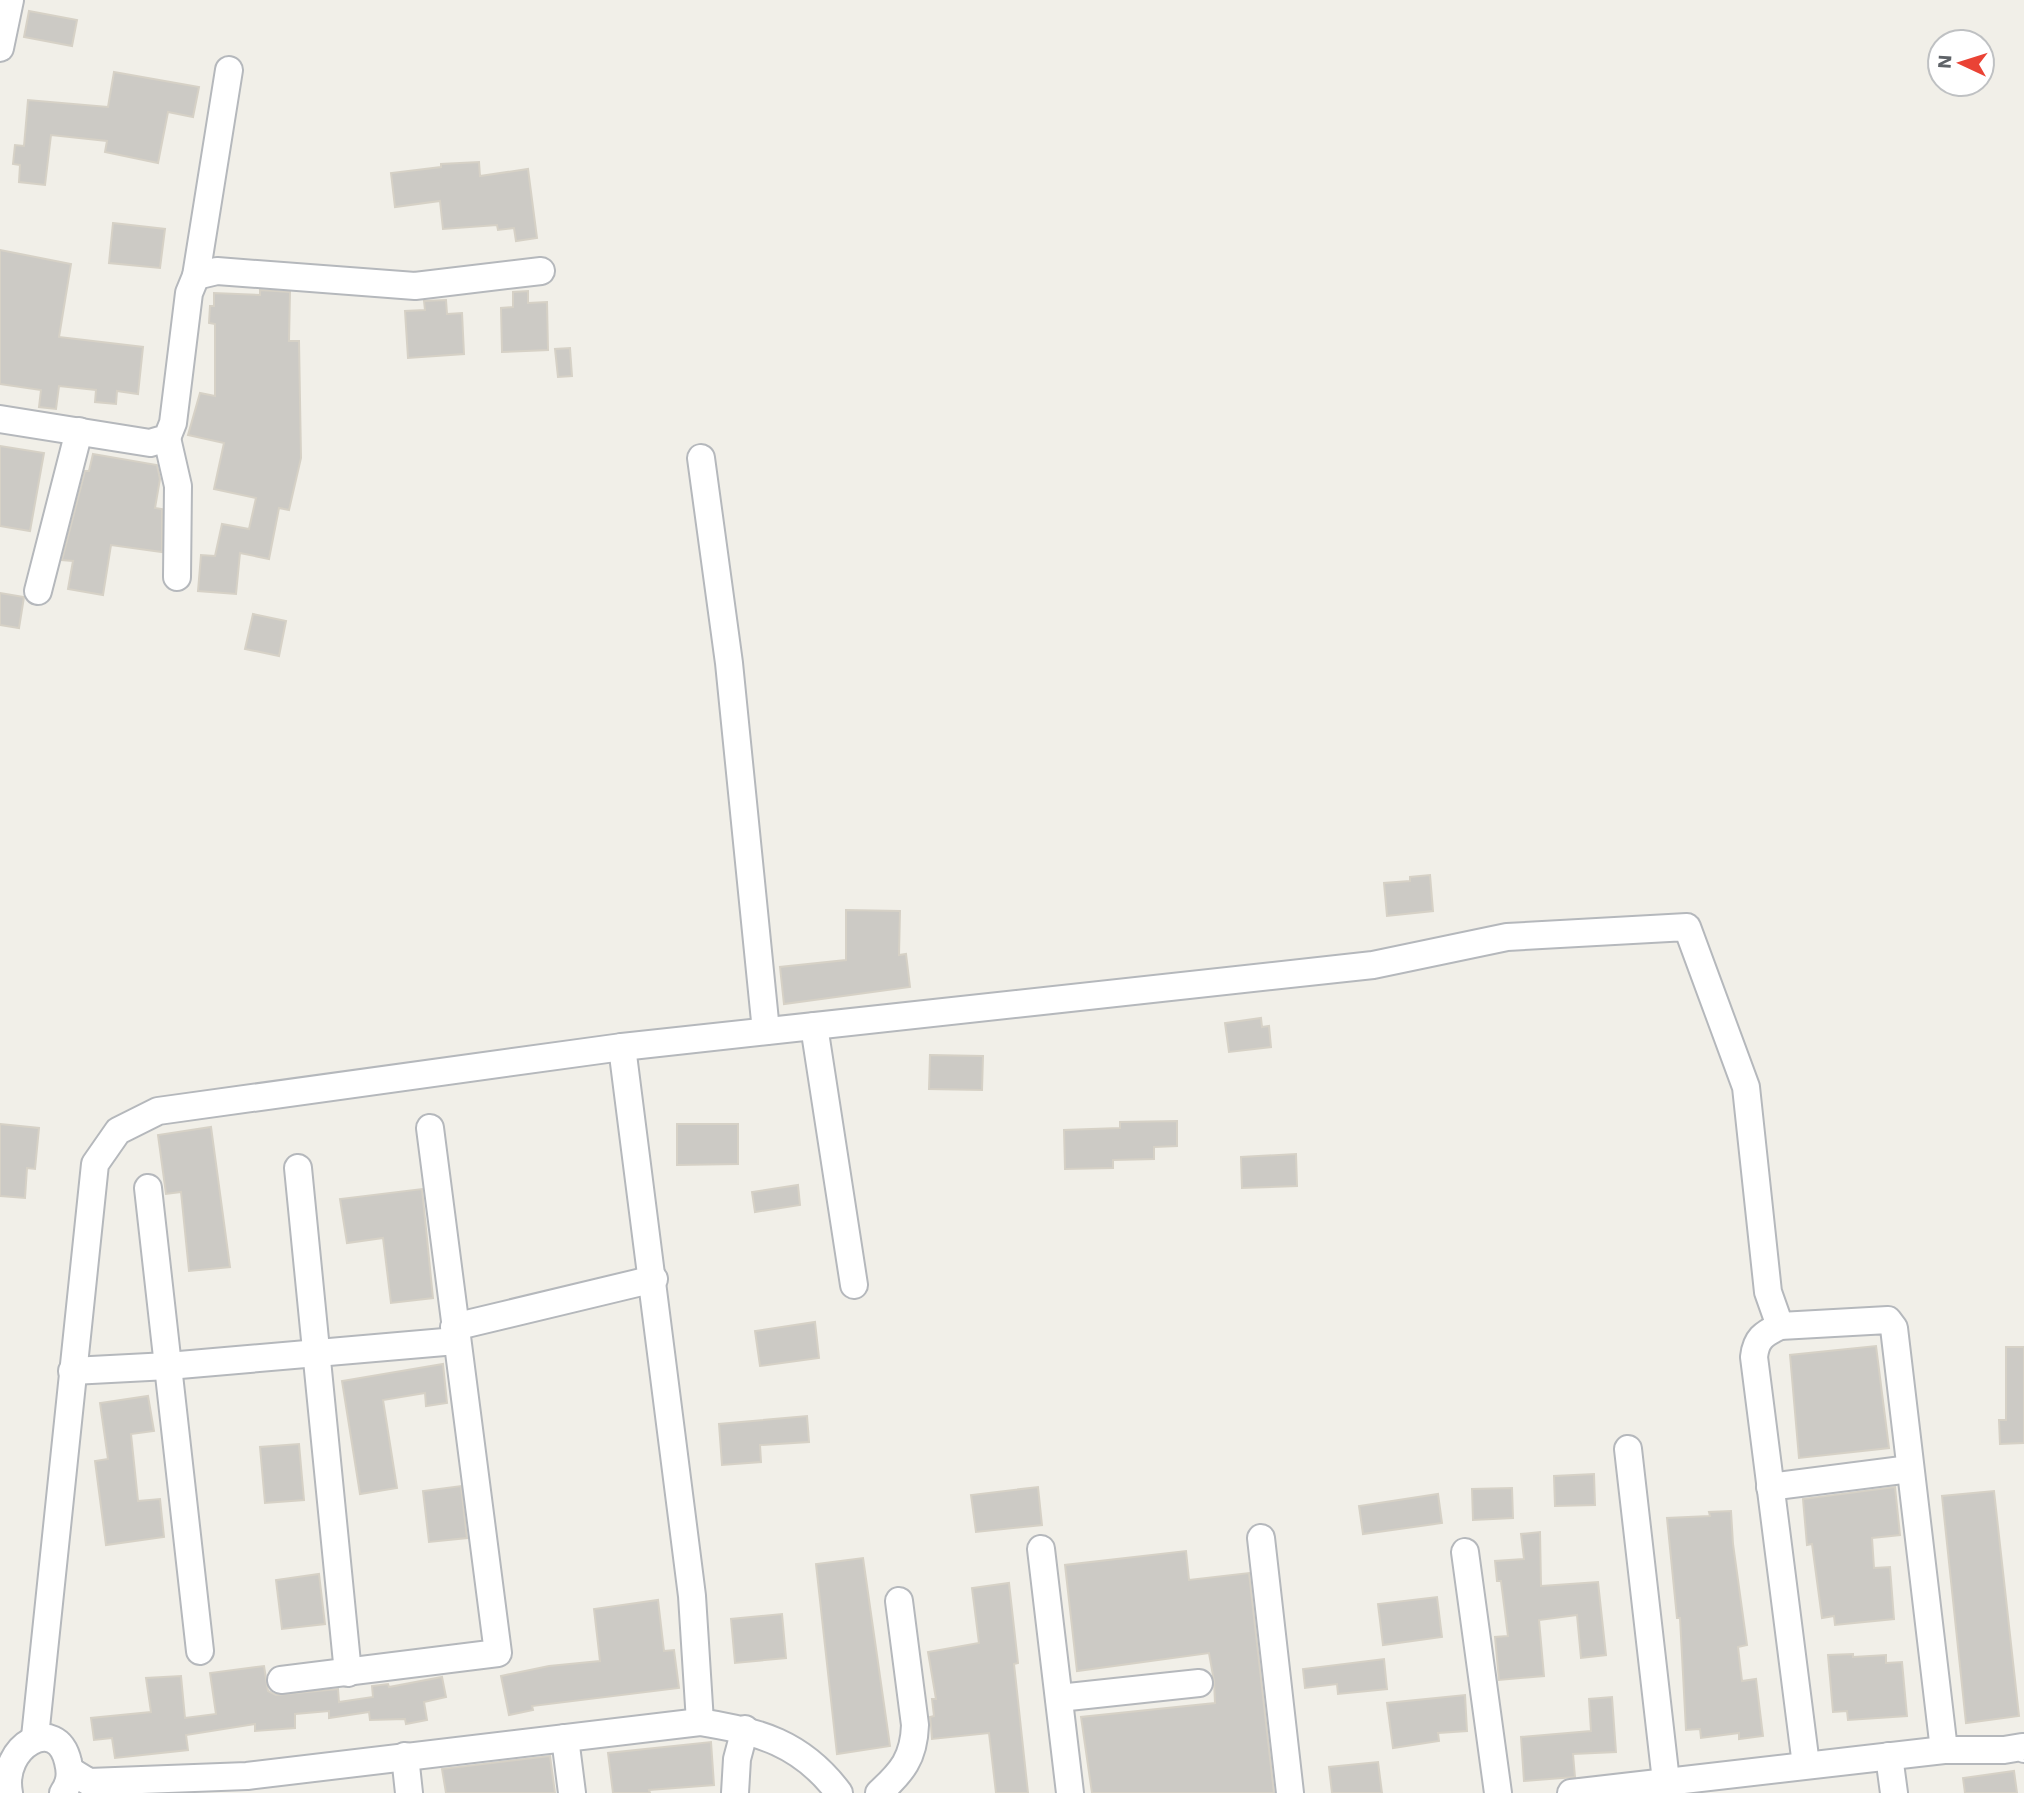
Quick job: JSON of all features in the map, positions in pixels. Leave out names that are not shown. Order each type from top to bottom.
[{"type":"street","points":[[0,48],[10,0]]},
{"type":"street","points":[[177,577],[178,486],[167,438],[173,423],[189,293],[196,276],[229,70]]},
{"type":"street","points":[[196,276],[217,271],[415,286],[541,271]]},
{"type":"street","points":[[0,419],[150,443],[167,438]]},
{"type":"street","points":[[38,591],[79,431]]},
{"type":"street","points":[[701,458],[729,663],[766,1031]]},
{"type":"street","points":[[35,1737],[95,1164],[118,1131],[158,1111],[622,1047],[1373,965],[1507,937],[1687,927],[1746,1087],[1768,1292],[1780,1326]]},
{"type":"street","points":[[814,1026],[854,1286]]},
{"type":"street","points":[[622,1047],[654,1279],[692,1596],[700,1723]]},
{"type":"street","points":[[281,1680],[498,1653],[430,1128]]},
{"type":"street","points":[[298,1168],[348,1673]]},
{"type":"street","points":[[148,1188],[200,1651]]},
{"type":"street","points":[[72,1371],[315,1354],[455,1334],[654,1279]]},
{"type":"street","points":[[1806,1765],[1754,1357],[1756,1344],[1764,1333],[1780,1326],[1888,1320],[1894,1328],[1944,1750]]},
{"type":"street","points":[[1628,1449],[1665,1781]]},
{"type":"street","points":[[1770,1487],[1910,1469]]},
{"type":"street","points":[[1261,1538],[1290,1793]]},
{"type":"street","points":[[1041,1549],[1070,1793]]},
{"type":"street","points":[[1465,1552],[1498,1793]]},
{"type":"street","points":[[879,1793],[902,1772],[915,1744],[915,1725],[899,1601]]},
{"type":"street","points":[[1059,1698],[1199,1683]]},
{"type":"street","points":[[9,1793],[2,1777],[2,1762],[10,1749],[21,1740],[35,1737],[58,1745],[67,1757],[67,1782],[248,1785],[405,1756],[700,1723],[745,1729],[783,1742],[812,1765],[839,1793]]},
{"type":"street","points":[[735,1793],[737,1759],[745,1729]]},
{"type":"street","points":[[565,1738],[572,1793]]},
{"type":"street","points":[[1582,1792],[1665,1781],[1729,1784],[1806,1765],[1944,1750],[2024,1749]]},
{"type":"street","points":[[405,1756],[409,1793]]},
{"type":"street","points":[[1889,1756],[1894,1793]]},
{"type":"building","points":[[29,11],[77,20],[72,46],[24,37]]},
{"type":"building","points":[[114,72],[199,87],[193,117],[168,112],[158,163],[105,152],[107,141],[51,135],[45,185],[19,182],[20,165],[13,164],[15,145],[24,146],[28,100],[108,107]]},
{"type":"building","points":[[479,162],[480,176],[528,169],[537,238],[516,241],[514,228],[498,230],[497,225],[443,229],[440,201],[395,207],[391,173],[441,167],[441,164]]},
{"type":"building","points":[[113,223],[165,229],[160,268],[109,263]]},
{"type":"building","points":[[0,250],[71,264],[59,337],[143,347],[138,394],[117,391],[116,404],[95,402],[96,390],[59,386],[56,409],[39,407],[41,390],[0,384]]},
{"type":"building","points":[[260,290],[290,292],[289,341],[299,341],[301,458],[289,510],[279,508],[269,559],[240,553],[236,594],[198,591],[201,555],[215,556],[222,524],[249,529],[256,498],[214,489],[224,443],[188,435],[200,393],[215,396],[215,324],[209,323],[210,306],[214,306],[214,293],[260,295]]},
{"type":"building","points":[[528,291],[528,303],[547,302],[548,350],[502,352],[501,308],[513,307],[513,292]]},
{"type":"building","points":[[446,300],[447,314],[462,313],[464,354],[408,358],[405,311],[425,310],[424,301]]},
{"type":"building","points":[[570,348],[572,376],[558,377],[555,349]]},
{"type":"building","points":[[0,446],[44,453],[30,531],[0,526]]},
{"type":"building","points":[[93,454],[157,465],[160,479],[155,508],[162,509],[162,552],[111,545],[103,595],[68,589],[73,561],[62,560],[85,471],[89,471]]},
{"type":"building","points":[[0,593],[24,597],[19,628],[0,625]]},
{"type":"building","points":[[253,614],[286,621],[279,656],[245,649]]},
{"type":"building","points":[[1430,875],[1433,911],[1387,916],[1384,883],[1410,881],[1410,877]]},
{"type":"building","points":[[846,910],[900,911],[899,955],[906,954],[910,987],[784,1004],[780,967],[846,960]]},
{"type":"building","points":[[1261,1018],[1262,1027],[1269,1026],[1271,1047],[1229,1052],[1225,1023]]},
{"type":"building","points":[[930,1055],[983,1056],[982,1090],[929,1089]]},
{"type":"building","points":[[1177,1121],[1177,1146],[1154,1147],[1154,1159],[1113,1160],[1113,1168],[1065,1169],[1064,1130],[1120,1128],[1120,1122]]},
{"type":"building","points":[[0,1124],[39,1128],[35,1169],[27,1168],[25,1198],[0,1196]]},
{"type":"building","points":[[677,1124],[738,1124],[738,1164],[677,1165]]},
{"type":"building","points":[[211,1127],[230,1267],[189,1271],[181,1192],[166,1194],[158,1135]]},
{"type":"building","points":[[1296,1154],[1297,1186],[1242,1188],[1241,1157]]},
{"type":"building","points":[[798,1185],[800,1205],[755,1212],[752,1192]]},
{"type":"building","points":[[422,1189],[433,1298],[391,1303],[383,1238],[347,1243],[340,1199]]},
{"type":"building","points":[[815,1322],[819,1358],[760,1366],[755,1331]]},
{"type":"building","points":[[1876,1346],[1889,1448],[1799,1458],[1790,1355]]},
{"type":"building","points":[[2006,1347],[2024,1347],[2024,1443],[2000,1444],[1999,1420],[2006,1420]]},
{"type":"building","points":[[443,1364],[447,1403],[426,1406],[425,1393],[383,1400],[397,1488],[360,1494],[342,1381]]},
{"type":"building","points":[[148,1396],[154,1431],[131,1434],[138,1501],[160,1499],[164,1537],[106,1545],[95,1461],[108,1459],[100,1403]]},
{"type":"building","points":[[807,1416],[809,1442],[760,1445],[761,1462],[722,1465],[719,1424]]},
{"type":"building","points":[[299,1444],[304,1500],[265,1503],[260,1447]]},
{"type":"building","points":[[1594,1474],[1595,1505],[1555,1506],[1554,1476]]},
{"type":"building","points":[[461,1486],[467,1538],[429,1542],[423,1491]]},
{"type":"building","points":[[1038,1487],[1042,1525],[976,1532],[971,1495]]},
{"type":"building","points":[[1895,1487],[1900,1535],[1872,1538],[1874,1568],[1890,1567],[1894,1619],[1835,1625],[1834,1616],[1822,1618],[1812,1544],[1807,1545],[1803,1499]]},
{"type":"building","points":[[1512,1488],[1513,1518],[1473,1520],[1472,1489]]},
{"type":"building","points":[[1994,1491],[2019,1716],[1966,1723],[1942,1496]]},
{"type":"building","points":[[1438,1494],[1442,1523],[1363,1534],[1359,1506]]},
{"type":"building","points":[[1731,1511],[1747,1645],[1738,1647],[1742,1681],[1756,1679],[1763,1736],[1739,1739],[1739,1733],[1701,1738],[1700,1729],[1686,1730],[1680,1618],[1677,1618],[1667,1518],[1710,1516],[1709,1512]]},
{"type":"building","points":[[1540,1532],[1541,1586],[1598,1582],[1606,1655],[1581,1658],[1577,1615],[1539,1620],[1544,1676],[1499,1680],[1495,1637],[1508,1636],[1501,1581],[1497,1581],[1495,1561],[1524,1559],[1521,1534]]},
{"type":"building","points":[[1186,1551],[1189,1580],[1249,1573],[1274,1793],[1092,1793],[1081,1717],[1215,1703],[1214,1681],[1209,1653],[1077,1671],[1065,1565]]},
{"type":"building","points":[[863,1558],[890,1746],[837,1754],[816,1564]]},
{"type":"building","points":[[319,1574],[325,1624],[282,1629],[276,1580]]},
{"type":"building","points":[[1009,1583],[1018,1663],[1014,1664],[1028,1793],[996,1793],[989,1733],[932,1739],[930,1717],[934,1716],[932,1699],[936,1699],[928,1652],[979,1643],[972,1588]]},
{"type":"building","points":[[1437,1597],[1442,1637],[1383,1645],[1378,1604]]},
{"type":"building","points":[[658,1600],[664,1651],[674,1650],[679,1688],[532,1706],[533,1710],[509,1715],[501,1676],[549,1666],[600,1661],[594,1609]]},
{"type":"building","points":[[782,1614],[786,1658],[735,1663],[731,1619]]},
{"type":"building","points":[[1853,1654],[1853,1657],[1886,1655],[1886,1663],[1902,1662],[1907,1716],[1848,1720],[1847,1711],[1833,1712],[1828,1655]]},
{"type":"building","points":[[1384,1659],[1387,1689],[1338,1694],[1337,1684],[1305,1688],[1303,1669]]},
{"type":"building","points":[[264,1666],[268,1691],[276,1695],[338,1689],[339,1702],[373,1697],[372,1686],[388,1684],[389,1687],[442,1677],[446,1697],[424,1702],[427,1720],[406,1724],[405,1719],[370,1720],[369,1712],[329,1718],[329,1711],[295,1714],[295,1728],[255,1731],[255,1724],[186,1735],[188,1750],[115,1758],[112,1738],[94,1740],[91,1718],[151,1712],[146,1678],[181,1676],[185,1718],[216,1714],[210,1673]]},
{"type":"building","points":[[1465,1695],[1467,1731],[1438,1733],[1439,1741],[1393,1748],[1387,1703]]},
{"type":"building","points":[[1612,1697],[1616,1752],[1573,1754],[1575,1777],[1524,1781],[1521,1737],[1591,1731],[1589,1699]]},
{"type":"building","points":[[711,1742],[714,1785],[649,1790],[650,1793],[613,1793],[608,1753]]},
{"type":"building","points":[[550,1756],[555,1793],[446,1793],[442,1769]]},
{"type":"building","points":[[1378,1762],[1382,1793],[1332,1793],[1329,1767]]},
{"type":"building","points":[[2014,1771],[2017,1793],[1965,1793],[1963,1778]]}]
